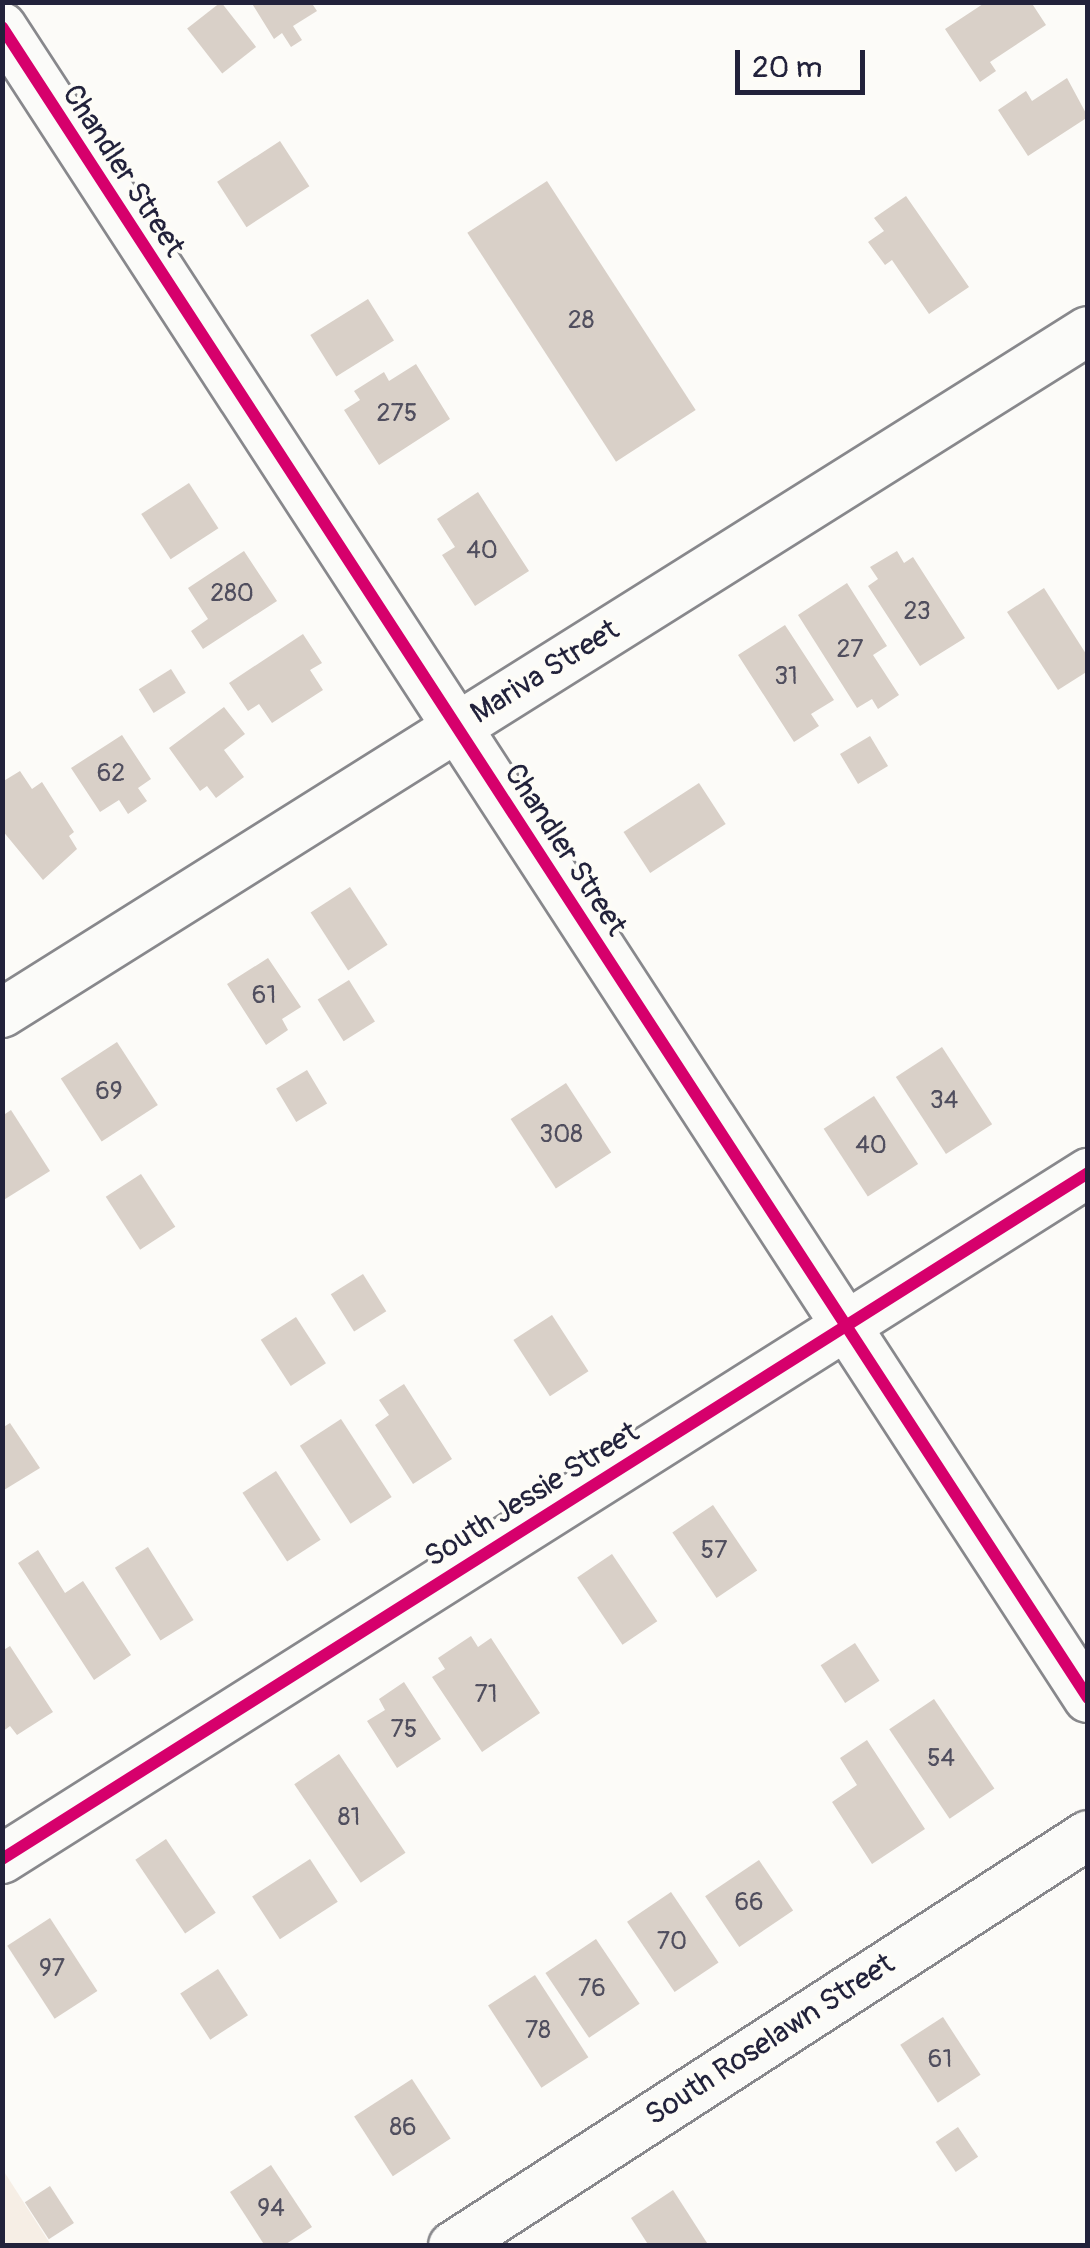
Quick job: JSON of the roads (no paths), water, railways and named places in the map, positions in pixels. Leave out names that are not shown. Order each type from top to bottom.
[{"type":"street","points":[[2,26],[36,2]]},
{"type":"street","name":"Chandler Street","points":[[2,26],[1088,1698]]},
{"type":"street","name":"Mariva Street","points":[[2,1012],[1088,331]]},
{"type":"street","name":"South Jessie Street","points":[[2,1858],[1088,1174]]},
{"type":"street","name":"South Roselawn Street","points":[[454,2246],[1088,1835]]}]
